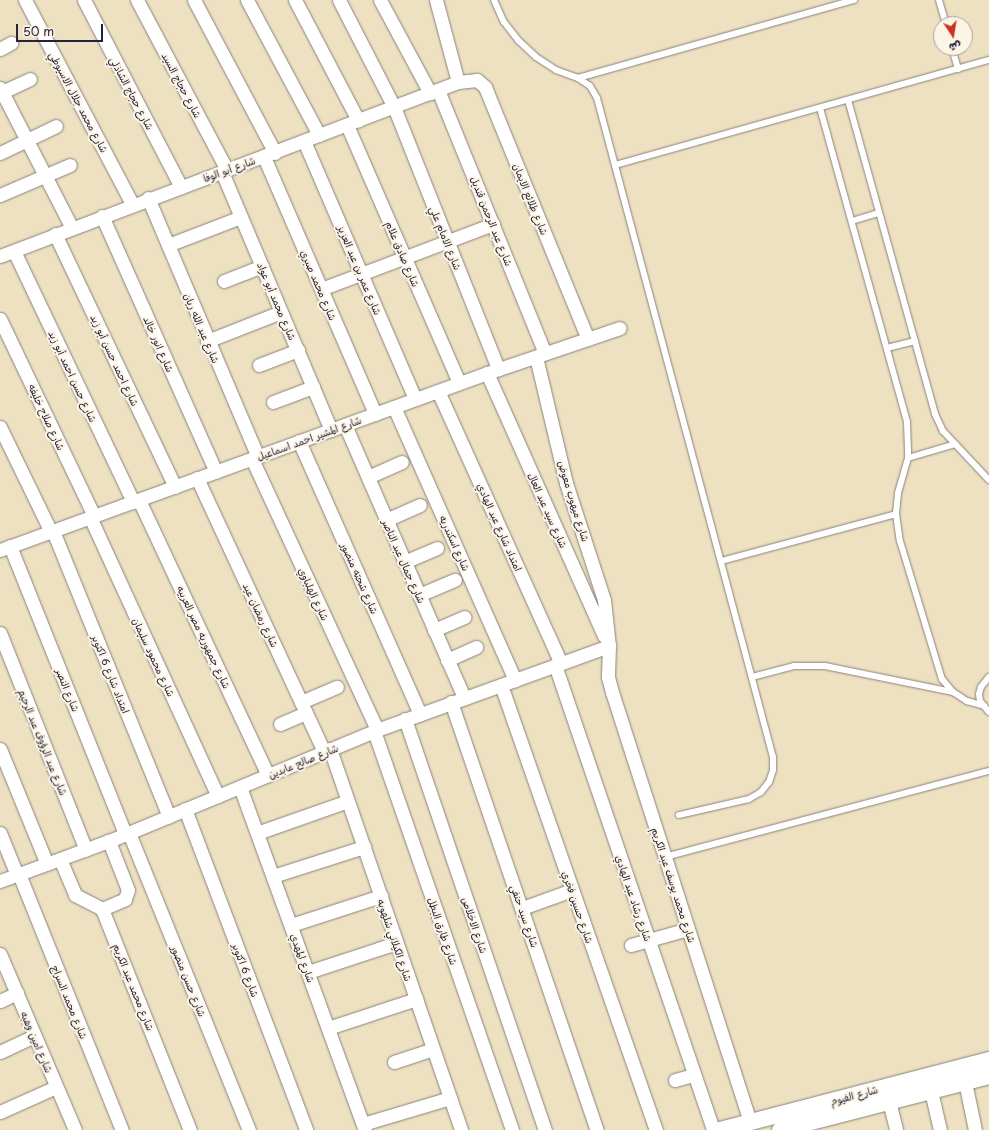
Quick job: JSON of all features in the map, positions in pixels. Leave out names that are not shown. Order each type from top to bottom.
[{"type":"street","name":"شارع محمد جلال الاسيوطي","points":[[25,0],[132,204]]},
{"type":"street","name":"شارع حجاج الشاذلي","points":[[84,0],[181,187]]},
{"type":"street","name":"شارع حجاج السيد","points":[[137,0],[225,171]]},
{"type":"street","name":"شارع محمد صبري","points":[[194,0],[269,155],[321,289],[375,414]]},
{"type":"street","points":[[247,0],[319,136]]},
{"type":"street","name":"شارع صادق علام","points":[[294,0],[352,122],[404,256],[459,384]]},
{"type":"street","name":"شارع الامام علي","points":[[339,0],[394,107],[446,240],[493,371]]},
{"type":"street","name":"شارع عبد الرحمن قنديل","points":[[380,0],[434,91],[493,224],[540,355]]},
{"type":"street","points":[[436,0],[458,82]]},
{"type":"street","points":[[30,79],[1,91],[72,228]]},
{"type":"street","name":"شارع طلائع الايمان","points":[[458,82],[477,80],[485,87],[588,339]]},
{"type":"street","name":"شارع أبو الوفا","points":[[0,256],[132,204],[269,155],[458,82]]},
{"type":"street","points":[[0,153],[56,126]]},
{"type":"street","name":"شارع عمر بن عبد العزيز","points":[[304,141],[415,400]]},
{"type":"street","points":[[0,195],[70,165]]},
{"type":"street","name":"شارع محمد أبو عواد","points":[[225,171],[241,217],[331,430]]},
{"type":"street","name":"شارع عبد الله ريان","points":[[148,198],[255,458]]},
{"type":"street","name":"شارع انور خالد","points":[[102,216],[216,472]]},
{"type":"street","points":[[168,245],[241,217]]},
{"type":"street","points":[[321,289],[360,272],[493,224]]},
{"type":"street","name":"شارع احمد حسن أبو زيد","points":[[55,234],[175,486]]},
{"type":"street","name":"شارع حسن احمد أبو زيد","points":[[14,250],[136,501]]},
{"type":"street","points":[[224,281],[262,266]]},
{"type":"street","points":[[208,341],[281,312]]},
{"type":"street","name":"شارع صلاح خليفه","points":[[0,319],[92,517]]},
{"type":"street","name":"شارع المشير احمد اسماعيل","points":[[3,549],[493,371],[620,328]]},
{"type":"street","points":[[258,365],[298,350]]},
{"type":"street","name":"شارع ميهوب معوض","points":[[540,355],[566,483],[604,600],[609,646]]},
{"type":"street","name":"شارع سيد عبد العال","points":[[493,371],[609,646]]},
{"type":"street","points":[[273,402],[313,387]]},
{"type":"street","name":"امتداد شارع عبد الهادي","points":[[438,391],[558,664]]},
{"type":"street","name":"شارع اسكندريه","points":[[394,407],[515,680]]},
{"type":"street","name":"شارع جمال عبد الناصر","points":[[345,425],[464,698]]},
{"type":"street","name":"امتداد شارع 6 اكتوبر","points":[[0,427],[52,531],[169,816]]},
{"type":"street","name":"شارع شحته منصور","points":[[299,441],[420,714]]},
{"type":"street","name":"شارع الهلباوي","points":[[255,458],[375,731]]},
{"type":"street","points":[[368,477],[402,462]]},
{"type":"street","name":"شارع رمضان عيد","points":[[197,478],[304,707],[327,751]]},
{"type":"street","name":"شارع جمهوريه مصر العربيه","points":[[136,501],[268,775]]},
{"type":"street","points":[[386,520],[420,505]]},
{"type":"street","name":"شارع محمود سليمان","points":[[92,517],[218,796]]},
{"type":"street","points":[[404,562],[437,548]]},
{"type":"street","name":"شارع النصر","points":[[3,549],[127,834]]},
{"type":"street","points":[[419,595],[455,580]]},
{"type":"street","points":[[434,630],[464,617]]},
{"type":"street","name":"شارع عبد الرؤوف عبد الرحيم","points":[[0,634],[86,850]]},
{"type":"street","name":"شارع صالح عابدين","points":[[0,881],[127,834],[375,731],[451,702],[609,646]]},
{"type":"street","name":"شارع محمد يوسف عبد الكريم","points":[[609,646],[608,677],[750,1122]]},
{"type":"street","points":[[447,660],[476,648]]},
{"type":"street","name":"شارع رشاد عبد الهادي","points":[[558,664],[648,940],[713,1130]]},
{"type":"street","name":"شارع حسين فخري","points":[[501,685],[656,1130]]},
{"type":"street","points":[[280,724],[337,687]]},
{"type":"street","name":"شارع سيد حنفي","points":[[451,702],[597,1130]]},
{"type":"street","name":"شارع الاخلاص","points":[[405,720],[545,1130]]},
{"type":"street","name":"شارع طارق البطل","points":[[375,731],[512,1130]]},
{"type":"street","points":[[0,749],[47,864]]},
{"type":"street","name":"شارع الكيلاني شلهوبه","points":[[327,751],[348,801],[461,1130]]},
{"type":"street","name":"شارع المهدي","points":[[240,787],[364,1127]]},
{"type":"street","points":[[257,833],[348,801]]},
{"type":"street","name":"شارع 6 اكتوبر","points":[[185,810],[306,1130]]},
{"type":"street","name":"شارع محمد السراج","points":[[0,833],[122,1130]]},
{"type":"street","name":"شارع حسن منصور","points":[[127,834],[249,1130]]},
{"type":"street","points":[[60,860],[75,895],[102,909],[125,899],[128,890],[109,841]]},
{"type":"street","points":[[273,876],[364,847]]},
{"type":"street","points":[[522,908],[572,890]]},
{"type":"street","points":[[291,925],[380,896]]},
{"type":"street","name":"شارع محمد عبد الكريم","points":[[102,909],[190,1130]]},
{"type":"street","points":[[631,945],[688,929]]},
{"type":"street","points":[[308,972],[396,943]]},
{"type":"street","name":"شارع امين وهبه","points":[[0,954],[75,1130]]},
{"type":"street","points":[[0,1001],[17,994]]},
{"type":"street","points":[[328,1028],[416,999]]},
{"type":"street","points":[[0,1052],[35,1036]]},
{"type":"street","points":[[394,1062],[433,1049]]},
{"type":"street","name":"شارع الفيوم","points":[[720,1130],[989,1060]]},
{"type":"street","points":[[675,1080],[694,1075]]},
{"type":"street","name":"شارع الفيوم","points":[[788,1129],[989,1076]]},
{"type":"street","points":[[965,1082],[975,1130]]},
{"type":"street","points":[[0,1112],[56,1087]]},
{"type":"street","points":[[931,1091],[940,1130]]},
{"type":"street","points":[[364,1127],[450,1098]]},
{"type":"street","points":[[890,1101],[896,1130]]},
{"type":"lane","points":[[494,0],[504,22],[532,53],[556,70],[578,78],[590,86],[597,98],[773,757],[774,770],[769,782],[761,792],[749,799],[679,815]]},
{"type":"lane","points":[[578,78],[854,0]]},
{"type":"lane","points":[[939,0],[944,16]]},
{"type":"lane","points":[[954,56],[958,69]]},
{"type":"lane","points":[[615,165],[989,60]]},
{"type":"lane","points":[[848,100],[935,414],[943,431],[989,480]]},
{"type":"lane","points":[[820,108],[907,422],[910,439],[908,458],[898,494],[896,514],[900,541],[935,663],[942,679],[953,692],[967,702],[984,706]]},
{"type":"lane","points":[[852,220],[879,213]]},
{"type":"lane","points":[[887,348],[915,341]]},
{"type":"lane","points":[[908,458],[955,444]]},
{"type":"lane","points":[[721,561],[896,514]]},
{"type":"lane","points":[[752,677],[794,666],[825,666],[953,692]]},
{"type":"lane","points":[[989,677],[981,687],[979,694],[984,706],[989,712]]},
{"type":"lane","points":[[665,857],[989,771]]}]
